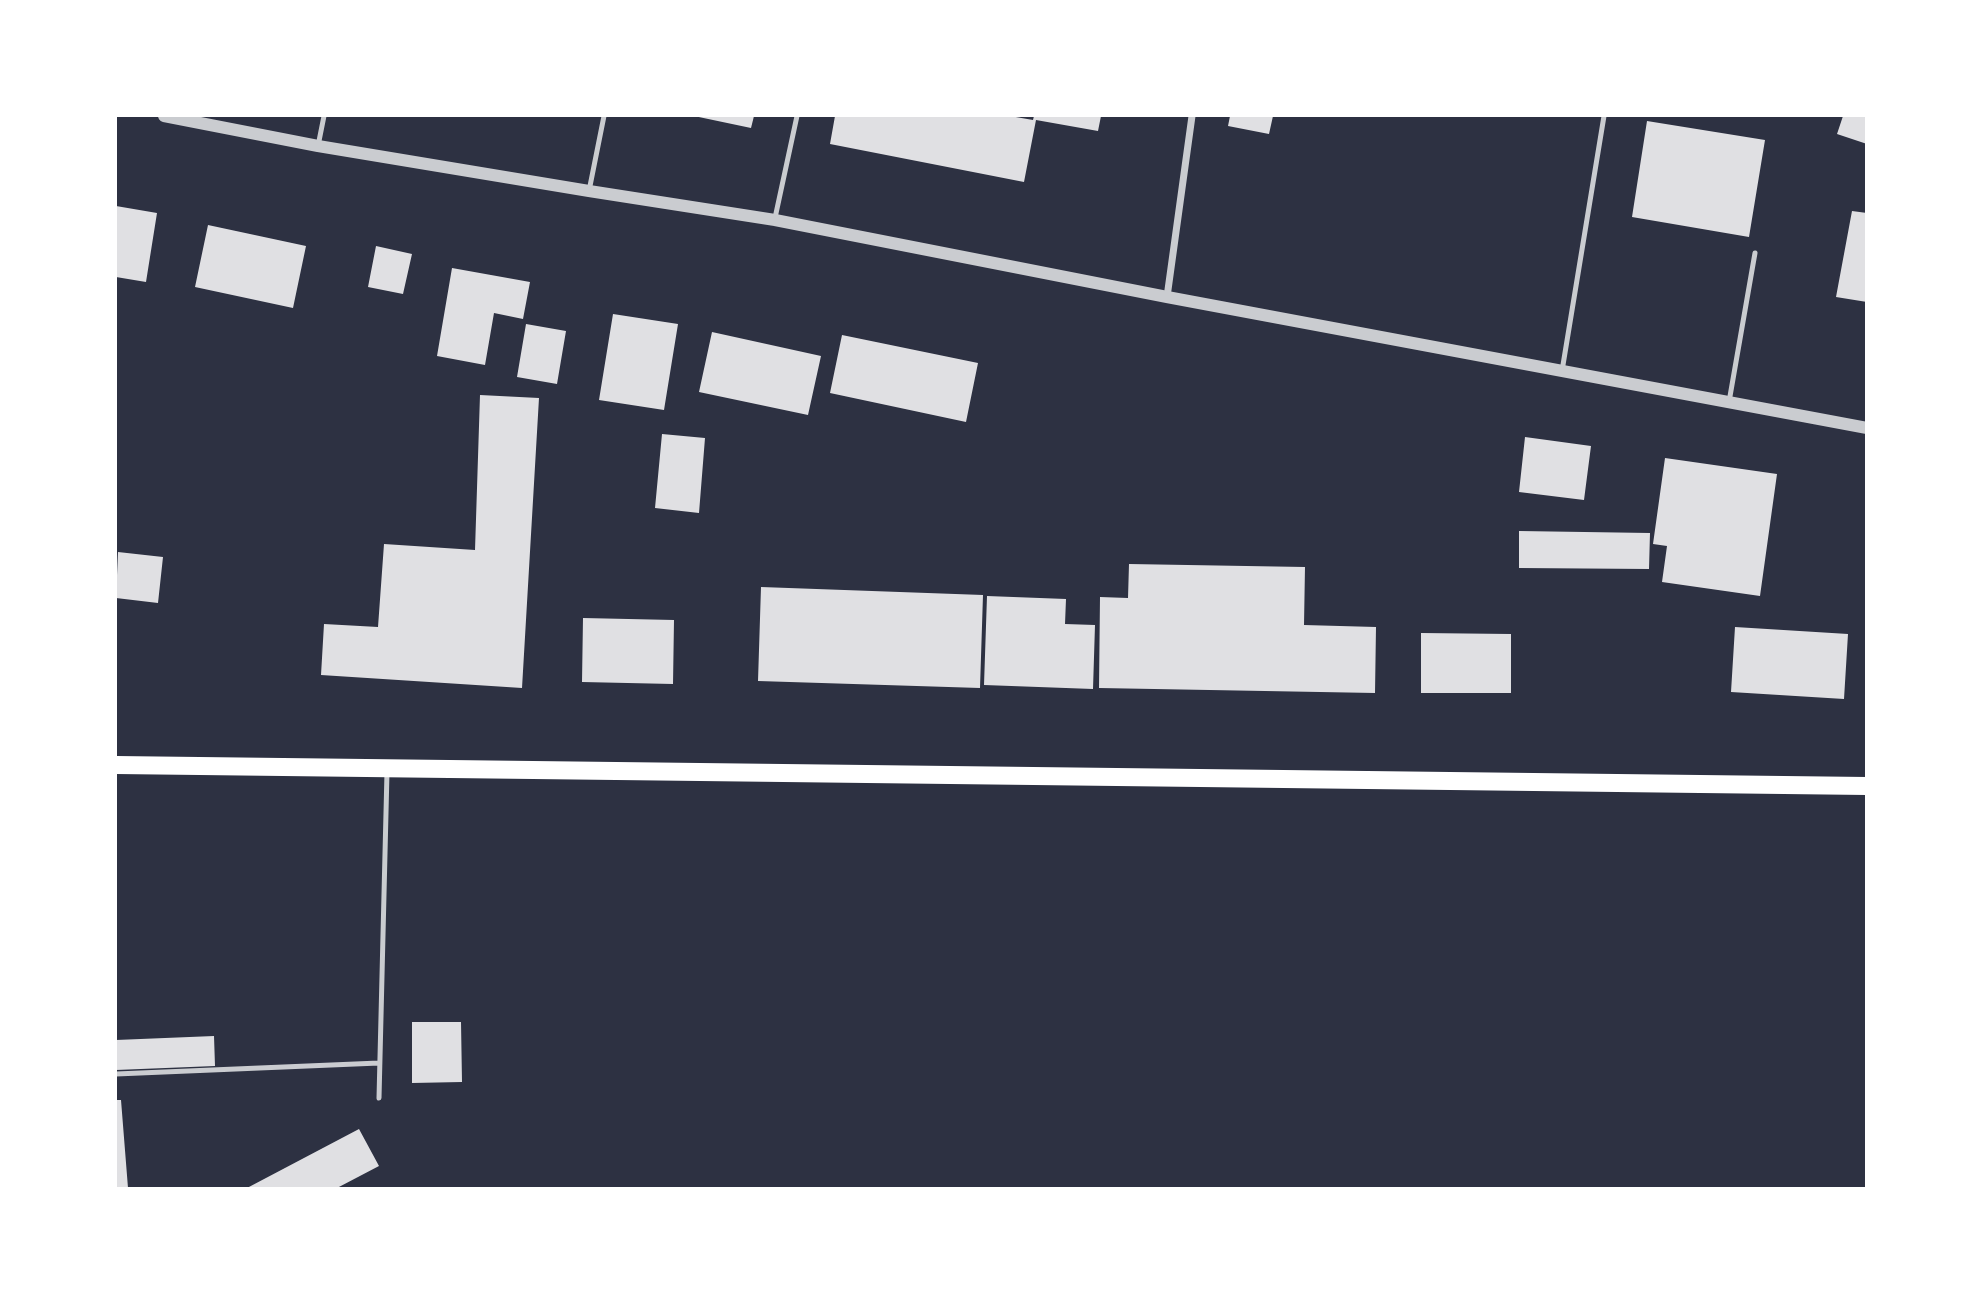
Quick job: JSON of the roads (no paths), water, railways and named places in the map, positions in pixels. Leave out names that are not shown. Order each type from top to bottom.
[{"type":"main road","points":[[116,765],[1867,786]]},
{"type":"street","points":[[164,116],[318,146],[775,220],[1167,297],[1867,428]]},
{"type":"street","points":[[1167,297],[1192,116]]},
{"type":"lane","points":[[318,146],[324,116]]},
{"type":"lane","points":[[589,191],[604,116]]},
{"type":"lane","points":[[775,220],[797,116]]},
{"type":"lane","points":[[1562,371],[1604,116]]},
{"type":"lane","points":[[1729,402],[1755,253]]},
{"type":"lane","points":[[379,1098],[387,768]]},
{"type":"lane","points":[[116,1074],[379,1063]]}]
